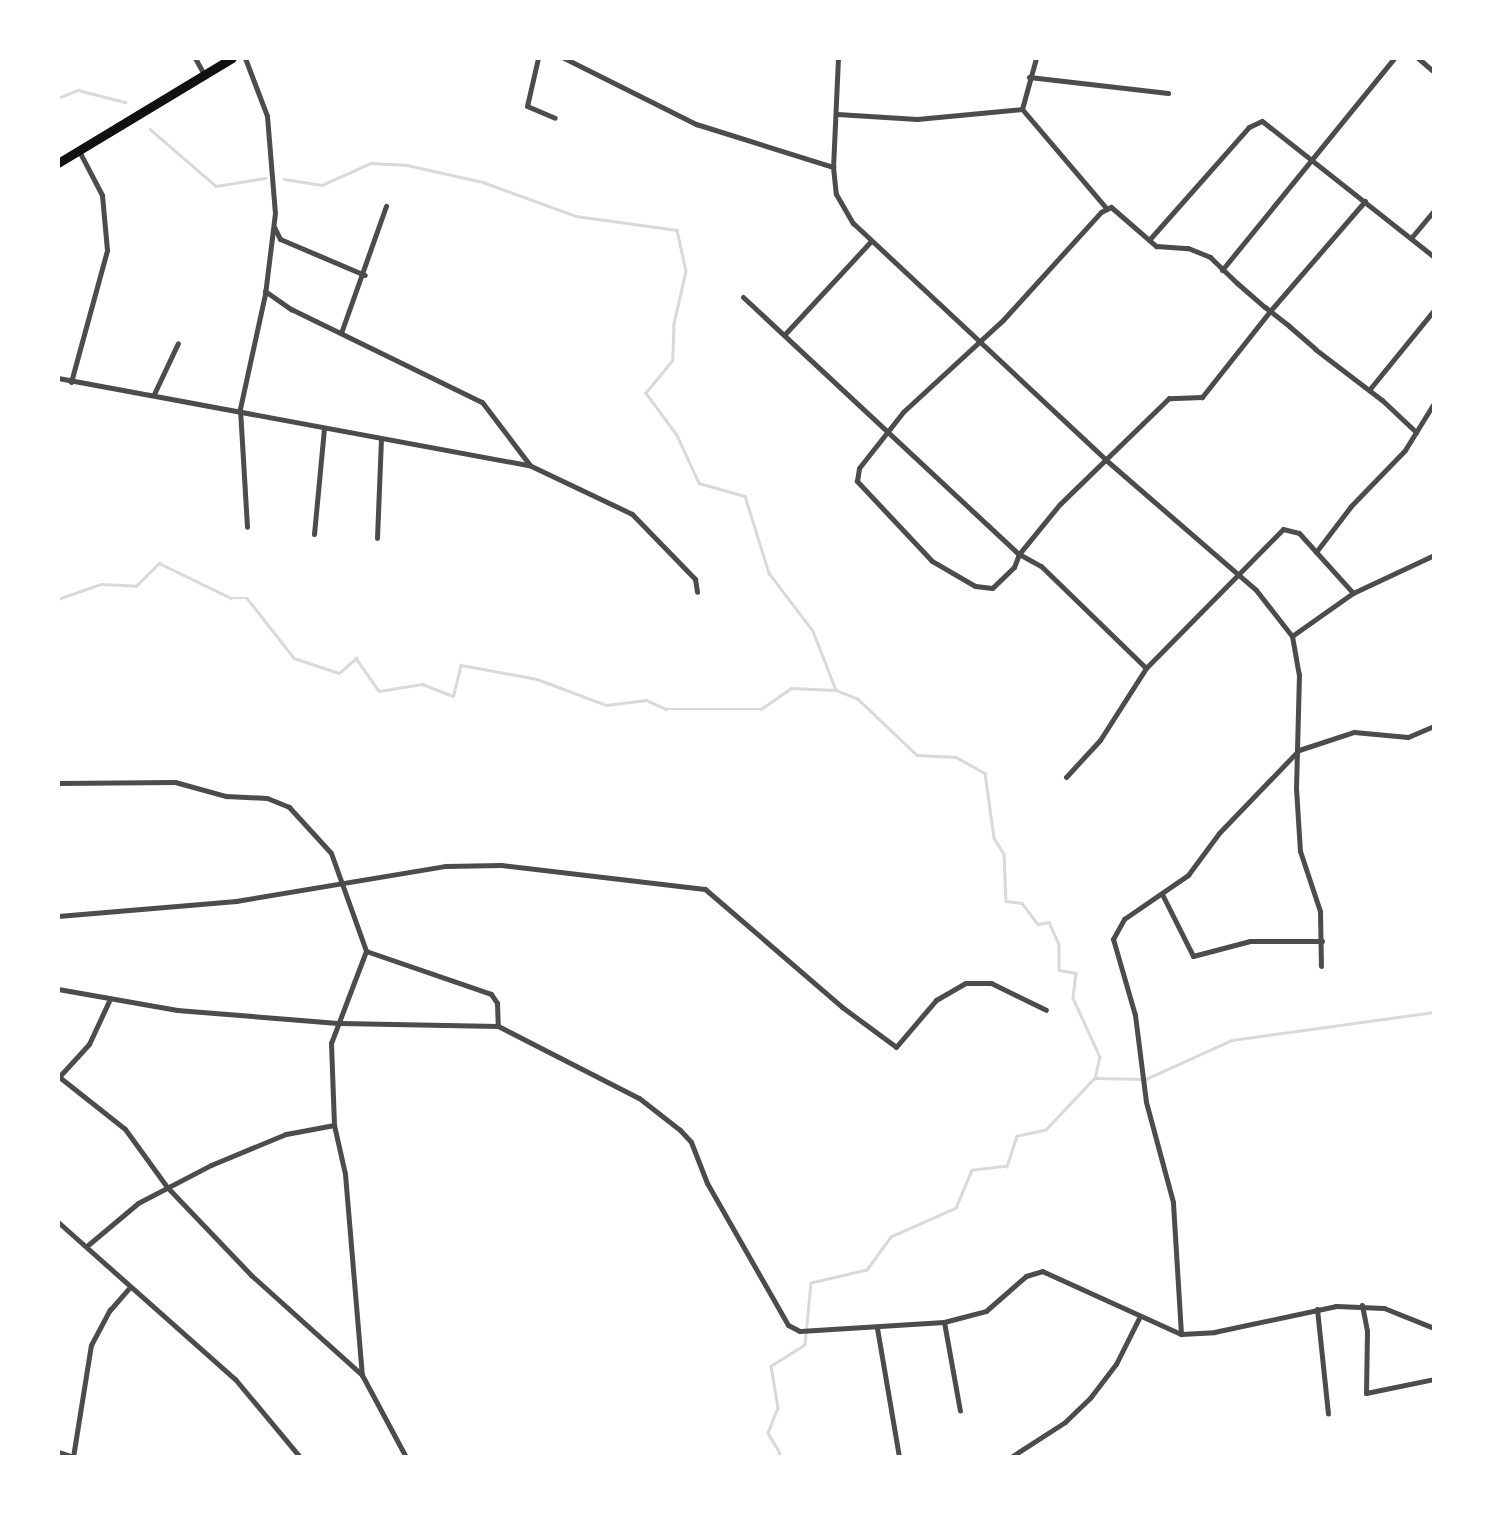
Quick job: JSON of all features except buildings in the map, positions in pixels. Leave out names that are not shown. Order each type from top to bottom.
[{"type":"main road","points":[[58,163],[232,58]]},
{"type":"street","points":[[195,58],[205,74]]},
{"type":"street","points":[[245,58],[267,116],[275,174],[274,227],[265,291],[240,409],[247,527]]},
{"type":"street","points":[[538,58],[527,106],[555,118]]},
{"type":"street","points":[[564,58],[696,124],[833,167]]},
{"type":"street","points":[[838,58],[833,167],[842,209],[871,241],[1106,460],[1238,573],[1272,607],[1292,636],[1299,674],[1300,851],[1317,894],[1322,941],[1321,966]]},
{"type":"street","points":[[1022,109],[1036,58]]},
{"type":"street","points":[[1222,270],[1394,58]]},
{"type":"street","points":[[1418,58],[1434,72]]},
{"type":"street","points":[[1029,78],[1168,93]]},
{"type":"street","points":[[837,114],[917,119],[1022,109]]},
{"type":"street","points":[[1022,109],[1107,209]]},
{"type":"street","points":[[1149,240],[1253,123],[1268,122],[1434,257]]},
{"type":"street","points":[[71,382],[107,250],[102,195],[79,151]]},
{"type":"street","points":[[1365,201],[1270,311],[1202,397],[1169,398],[1059,505],[1019,554],[1014,567],[992,588],[975,586],[932,561],[857,481],[859,468],[888,429],[980,340],[1107,209],[1115,208],[1156,246],[1199,251],[1270,311],[1369,390],[1416,432]]},
{"type":"street","points":[[341,333],[365,275],[386,206]]},
{"type":"street","points":[[1411,238],[1434,211]]},
{"type":"street","points":[[274,227],[280,239],[365,275]]},
{"type":"street","points":[[785,334],[871,241]]},
{"type":"street","points":[[265,291],[341,333],[482,402],[529,464]]},
{"type":"street","points":[[743,297],[888,429],[1019,554],[1041,566],[1146,668]]},
{"type":"street","points":[[1369,390],[1434,310]]},
{"type":"street","points":[[154,394],[178,343]]},
{"type":"street","points":[[58,378],[240,409],[381,440],[529,464],[632,514],[695,579],[697,592]]},
{"type":"street","points":[[1316,552],[1416,432],[1434,403]]},
{"type":"street","points":[[314,534],[324,429]]},
{"type":"street","points":[[377,538],[381,440]]},
{"type":"street","points":[[1066,777],[1100,740],[1146,668],[1283,529],[1299,533],[1353,593]]},
{"type":"street","points":[[1292,636],[1353,593],[1434,555]]},
{"type":"street","points":[[1181,1334],[1172,1202],[1146,1102],[1135,1015],[1113,939],[1124,919],[1163,896],[1188,876],[1219,833],[1299,750],[1354,732],[1408,737],[1434,726]]},
{"type":"street","points":[[58,783],[175,782],[226,796],[267,799],[289,807],[310,825],[331,853],[366,951],[331,1043],[334,1125],[345,1174],[362,1375]]},
{"type":"street","points":[[58,916],[236,901],[339,881],[446,866],[501,865],[705,889],[842,1007],[896,1047],[936,1000],[967,984],[991,984],[1046,1010]]},
{"type":"street","points":[[1163,896],[1193,956],[1250,941],[1322,941]]},
{"type":"street","points":[[366,951],[491,995],[497,1003],[498,1026]]},
{"type":"street","points":[[58,989],[109,1001],[340,1023],[498,1026],[639,1098],[680,1130],[691,1142],[707,1183],[788,1325],[800,1331],[944,1322],[986,1311],[1026,1276],[1042,1271],[1139,1318],[1181,1334],[1214,1332],[1317,1309],[1362,1305],[1408,1314],[1434,1328]]},
{"type":"street","points":[[109,1001],[89,1044],[58,1077],[125,1129],[167,1187],[251,1275],[362,1375],[406,1457]]},
{"type":"street","points":[[88,1245],[138,1203],[167,1187],[286,1134],[334,1125]]},
{"type":"street","points":[[58,1222],[88,1245],[129,1289],[178,1325],[235,1379],[300,1457]]},
{"type":"street","points":[[58,1452],[73,1457],[90,1345],[110,1310],[129,1289]]},
{"type":"street","points":[[1362,1305],[1367,1331],[1366,1393],[1434,1379]]},
{"type":"street","points":[[1317,1309],[1328,1413]]},
{"type":"street","points":[[1011,1457],[1046,1436],[1090,1398],[1116,1364],[1139,1318]]},
{"type":"street","points":[[944,1322],[960,1411]]},
{"type":"street","points":[[877,1328],[899,1457]]},
{"type":"waterway","points":[[58,98],[78,90],[125,102]]},
{"type":"waterway","points":[[150,129],[216,186],[265,178]]},
{"type":"waterway","points":[[284,179],[322,185],[371,163],[407,165],[483,182],[576,216],[677,230],[686,271],[674,324],[673,360],[646,393],[677,435],[699,483],[745,496],[769,573],[813,631],[836,690]]},
{"type":"waterway","points":[[58,599],[101,584],[136,586],[159,563],[231,598],[247,598],[294,658],[339,673],[356,658],[379,691],[422,684],[453,696],[461,665],[537,679],[606,705],[646,700],[666,709],[761,709],[791,688],[836,690],[858,699],[917,755],[956,757],[985,773],[994,838],[1004,854],[1006,901],[1022,903],[1038,924],[1049,922],[1059,944],[1059,970],[1076,973],[1073,998],[1100,1057],[1095,1078],[1046,1130],[1017,1136],[1007,1166],[972,1170],[956,1208],[891,1237],[867,1270],[811,1283],[805,1345],[771,1366],[778,1408],[768,1433],[780,1453],[778,1457]]},
{"type":"waterway","points":[[1095,1078],[1146,1079],[1232,1040],[1434,1012]]}]
